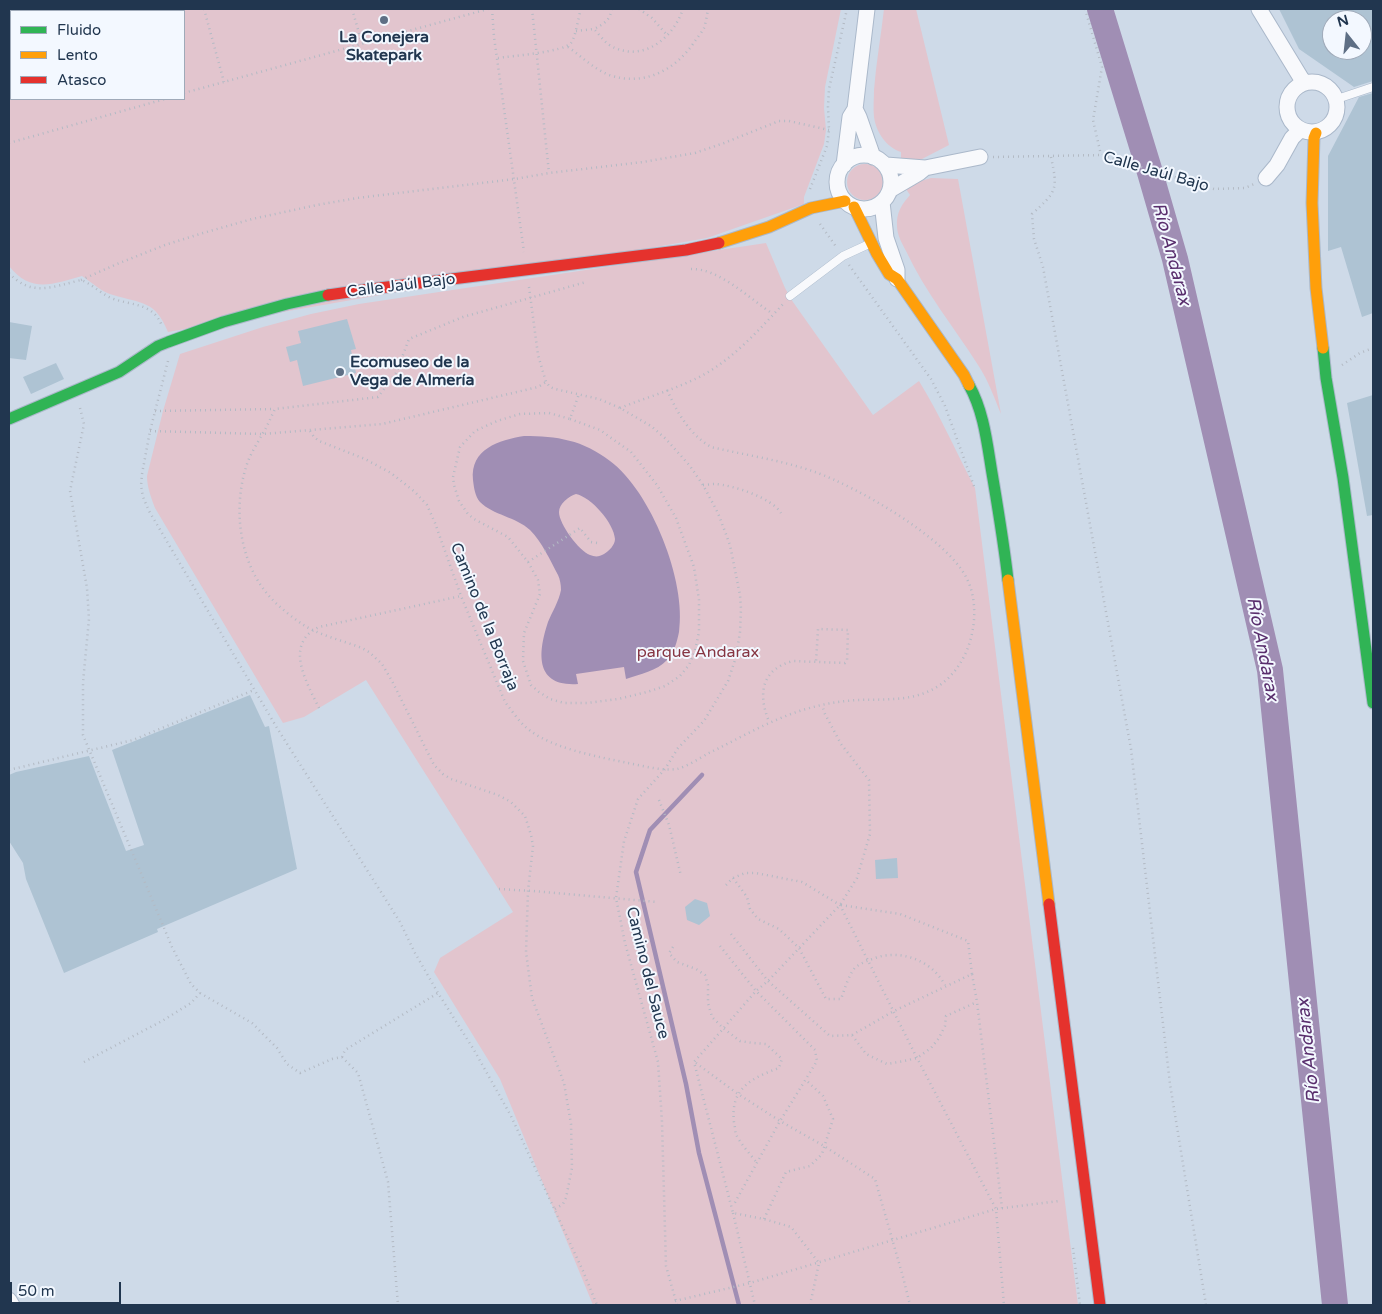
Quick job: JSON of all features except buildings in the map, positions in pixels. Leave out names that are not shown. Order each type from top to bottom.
[{"type":"street","points":[[844,165],[850,117],[855,109],[867,9]]},
{"type":"street","points":[[1258,9],[1304,83]]},
{"type":"street","points":[[1304,83],[1320,83],[1333,92],[1336,99],[1337,114],[1334,121],[1323,131],[1307,133],[1293,125],[1288,118],[1286,110],[1287,101],[1296,87],[1304,83]]},
{"type":"street","points":[[855,109],[879,161],[891,177],[886,196],[886,238],[897,270],[898,279]]},
{"type":"street","points":[[1266,178],[1277,165],[1292,138],[1300,130]]},
{"type":"street","points":[[1316,133],[1314,138],[1312,212],[1316,288],[1326,378],[1343,478],[1373,703]]},
{"type":"street","points":[[980,157],[925,168],[879,161],[862,155],[852,158],[844,165],[838,174],[837,184],[840,193],[850,204],[889,274],[898,279],[964,375],[977,400],[985,430],[1003,537],[1100,1305]]},
{"type":"street","points":[[850,204],[864,209],[874,207],[925,168]]},
{"type":"street","name":"Calle Jaúl Bajo","points":[[9,420],[119,372],[158,346],[223,322],[287,304],[330,295],[686,250],[722,242],[769,227],[837,184]]},
{"type":"street","name":"Calle Jaúl Bajo","points":[[810,201],[850,204]]},
{"type":"street","points":[[9,1300],[12,1305]]},
{"type":"lane","points":[[1336,99],[1373,87]]},
{"type":"lane","points":[[790,296],[842,256],[871,243]]},
{"type":"path","points":[[204,9],[224,82]]},
{"type":"path","points":[[352,9],[362,44]]},
{"type":"path","points":[[150,431],[263,434],[382,424],[538,387],[546,382],[538,355],[490,9],[185,93]]},
{"type":"path","points":[[532,9],[549,173]]},
{"type":"path","points":[[498,58],[568,47],[573,41],[580,9]]},
{"type":"path","points":[[575,31],[594,29],[604,24],[610,18],[612,9]]},
{"type":"path","points":[[639,9],[652,18],[667,35]]},
{"type":"path","points":[[594,29],[609,45],[625,51],[640,52],[653,46],[667,35],[683,9]]},
{"type":"path","points":[[568,47],[608,74],[627,80],[657,74],[677,62],[690,48],[704,28],[708,9]]},
{"type":"path","points":[[810,201],[827,146],[829,88],[847,9]]},
{"type":"path","points":[[1085,9],[1102,67],[1093,120],[1101,155]]},
{"type":"path","points":[[9,143],[161,100]]},
{"type":"path","points":[[9,273],[20,283],[32,288],[47,288],[81,280],[165,245],[252,219],[357,198],[515,179],[695,154],[778,121],[788,121],[829,130]]},
{"type":"path","name":"Calle Jaúl Bajo","points":[[980,157],[1101,155],[1214,189],[1245,188],[1266,178]]},
{"type":"path","points":[[1051,156],[1055,175],[1054,191],[1032,214],[1034,239],[1043,267],[1130,749],[1170,1084],[1206,1305]]},
{"type":"path","points":[[819,222],[931,379],[945,406],[977,498]]},
{"type":"path","points":[[689,269],[714,273],[773,314]]},
{"type":"path","points":[[81,280],[111,298],[148,309],[160,320],[170,349],[150,431],[140,486],[148,511],[254,690],[400,922],[438,993],[474,1050],[511,1116],[584,1271],[597,1305]]},
{"type":"path","points":[[155,411],[276,409],[378,397],[396,373],[409,339],[463,317],[594,281]]},
{"type":"path","points":[[620,408],[704,374],[726,360],[790,296]]},
{"type":"path","points":[[1326,378],[1360,353],[1373,348]]},
{"type":"path","name":"Camino del Sauce","points":[[546,382],[555,389],[599,399],[620,408],[651,426],[666,439],[690,466],[718,513],[730,545],[740,595],[740,632],[736,656],[728,681],[704,721],[678,748],[665,769],[638,799],[624,841],[616,898],[625,944],[658,1062],[662,1122],[666,1266],[677,1305]]},
{"type":"path","points":[[76,390],[84,424],[70,491],[87,588],[89,619],[83,682],[83,735],[88,750],[172,947],[191,984],[200,994],[252,1023],[277,1048],[287,1064],[300,1073],[332,1059],[342,1057]]},
{"type":"path","name":"Camino de la Borraja","points":[[310,431],[319,441],[376,465],[399,479],[427,505],[461,596],[505,702],[530,731],[548,741],[589,755],[655,768],[678,769],[770,723],[804,710],[822,705],[857,700],[913,697],[939,685],[952,673],[962,660],[969,645],[973,630],[974,612],[973,597],[967,578],[950,556],[922,533],[882,506],[852,489],[815,472],[711,447],[701,441],[691,430],[679,414],[667,390]]},
{"type":"path","points":[[570,419],[579,394]]},
{"type":"path","points":[[276,409],[246,465],[243,479],[239,514],[243,542],[253,571],[269,596],[281,608],[313,630],[362,648],[382,664],[434,765],[440,772],[459,782],[505,798],[511,802],[524,815],[532,836],[533,846],[528,890],[526,952],[532,998],[564,1083],[571,1124],[572,1168],[566,1198],[563,1204],[555,1209]]},
{"type":"path","points":[[549,413],[570,419],[600,430],[631,452],[657,485],[676,518],[694,567],[699,600],[699,632],[695,651],[689,664],[680,676],[665,686],[647,692],[618,699],[587,703],[564,703],[550,699],[531,685],[523,662],[524,633],[540,594],[538,580],[528,562],[508,537],[468,514],[459,501],[453,477],[460,446],[476,431],[497,421],[520,414],[549,413]]},
{"type":"path","points":[[703,485],[715,484],[743,491],[775,506],[781,514]]},
{"type":"path","points":[[528,562],[580,528],[591,542],[597,543]]},
{"type":"path","points":[[319,708],[304,677],[300,659],[300,651],[304,642],[313,630],[319,627],[461,596]]},
{"type":"path","points":[[768,719],[762,700],[764,686],[773,672],[786,663],[793,661],[816,662],[845,663],[847,661],[848,630],[818,630],[816,662]]},
{"type":"path","points":[[9,770],[133,740],[254,690]]},
{"type":"path","points":[[694,1062],[756,991],[768,981],[840,905],[857,878],[870,834],[869,780],[841,744],[822,705]]},
{"type":"path","points":[[660,800],[669,826],[681,876]]},
{"type":"path","points":[[726,885],[733,878],[745,873],[756,873],[802,882],[840,905],[900,914],[968,941],[1002,1208]]},
{"type":"path","points":[[733,878],[747,897],[750,909],[758,919],[779,929],[799,948],[826,999],[841,998],[854,968],[868,960],[887,955],[905,955],[920,961],[935,971],[945,986]]},
{"type":"path","points":[[499,889],[657,902]]},
{"type":"path","points":[[840,905],[996,1209],[1004,1305]]},
{"type":"path","points":[[731,934],[768,981],[830,1036],[852,1035],[945,986],[972,974]]},
{"type":"path","points":[[673,946],[669,953],[677,962],[696,969],[705,975],[712,1017],[740,1041],[766,1044],[782,1059],[779,1068],[758,1075],[746,1084],[738,1094],[733,1111],[736,1134],[757,1163]]},
{"type":"path","points":[[720,946],[756,991],[815,1050],[817,1061],[780,1121],[732,1207]]},
{"type":"path","points":[[342,1057],[345,1050],[438,993]]},
{"type":"path","points":[[84,1062],[162,1021],[191,1003],[200,994]]},
{"type":"path","points":[[852,1035],[866,1054],[887,1064],[917,1058],[931,1048],[939,1038],[945,1026],[946,1016],[977,1002]]},
{"type":"path","points":[[342,1057],[358,1073],[388,1182],[398,1305]]},
{"type":"path","points":[[694,1062],[738,1094],[875,1179],[910,1305]]},
{"type":"path","points":[[694,1062],[734,1213],[755,1305]]},
{"type":"path","points":[[764,1219],[786,1172],[810,1166],[822,1154],[833,1119],[822,1096],[806,1080]]},
{"type":"path","points":[[676,1301],[726,1290],[996,1209],[1059,1201]]},
{"type":"path","points":[[734,1213],[792,1227],[818,1263],[810,1305]]},
{"type":"path","points":[[1073,1248],[1080,1305]]},
{"type":"green space","points":[[9,9],[841,9],[825,87],[826,130],[824,144],[804,197],[804,204],[707,238],[168,332],[153,309],[140,302],[105,292],[82,276],[52,284],[34,284],[17,275],[9,266]]},
{"type":"green space","points":[[884,9],[916,9],[949,145],[922,159],[901,160],[901,152],[886,143],[875,123],[874,90]]},
{"type":"green space","points":[[865,164],[878,169],[883,182],[878,195],[865,200],[852,195],[847,182],[852,169]]},
{"type":"green space","points":[[931,178],[958,179],[1001,414],[982,371],[922,281],[898,233],[897,221],[899,213],[902,205],[910,195],[906,189],[911,184]]},
{"type":"green space","name":"parque Andarax","points":[[766,243],[793,302],[873,415],[919,381],[975,488],[1078,1305],[593,1305],[500,1079],[434,972],[440,958],[513,912],[366,680],[304,717],[283,723],[155,508],[150,492],[147,476],[163,411],[180,354],[263,327],[359,304]]},
{"type":"shaded area","points":[[524,436],[559,438],[580,444],[600,454],[625,475],[639,493],[652,515],[663,539],[671,564],[680,612],[679,632],[675,647],[669,657],[658,667],[626,679],[624,667],[576,674],[578,684],[553,680],[547,674],[541,656],[542,645],[548,622],[561,590],[559,577],[549,557],[530,530],[518,522],[491,510],[480,502],[473,483],[473,469],[481,454],[488,448],[505,440]],"holes":[[[576,494],[595,505],[614,533],[615,541],[613,546],[600,556],[590,555],[575,543],[560,517],[559,509],[565,501]]]},
{"type":"waterway","name":"Río Andarax","points":[[1100,9],[1175,259],[1270,670],[1335,1305]]},
{"type":"waterway","points":[[702,775],[650,830],[636,872],[686,1084],[699,1153],[739,1305]]},
{"type":"traffic: fast","points":[[9,419],[119,372],[158,346],[168,342],[223,322],[328,295]]},
{"type":"traffic: fast","points":[[1323,348],[1326,378],[1343,478],[1373,703]]},
{"type":"traffic: fast","points":[[969,385],[978,406],[984,428],[1001,526],[1008,580]]},
{"type":"traffic: slow","points":[[1316,133],[1314,138],[1312,203],[1316,288],[1323,348]]},
{"type":"traffic: slow","points":[[719,243],[769,227],[811,208],[845,201]]},
{"type":"traffic: slow","points":[[854,207],[889,274],[897,279],[969,385]]},
{"type":"traffic: slow","points":[[1008,580],[1049,904]]},
{"type":"traffic: jam","points":[[328,295],[686,250],[719,243]]},
{"type":"traffic: jam","points":[[1049,904],[1100,1305]]},
{"type":"place","name":"La Conejera Skatepark","points":[[384,20]]},
{"type":"place","name":"Ecomuseo de la Vega de Almería","points":[[340,372]]}]
